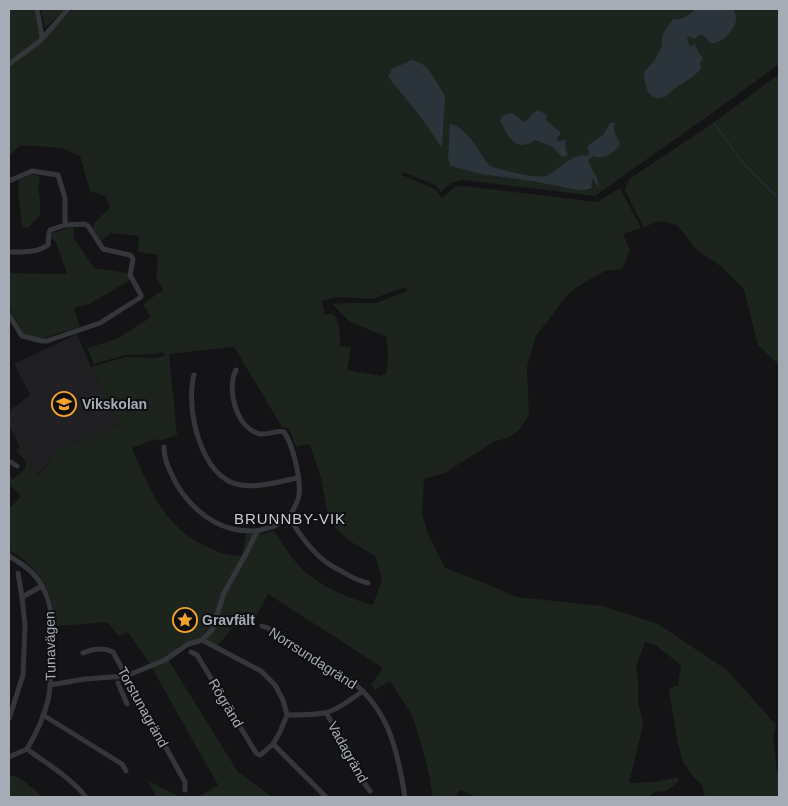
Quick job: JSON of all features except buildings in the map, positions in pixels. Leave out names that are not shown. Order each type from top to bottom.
[{"type":"street","points":[[37,9],[42,37]]},
{"type":"street","points":[[9,64],[38,42],[68,9]]},
{"type":"street","points":[[9,181],[32,171],[58,175],[65,198],[65,225]]},
{"type":"street","points":[[9,252],[28,252],[44,248],[48,245],[50,230],[65,225],[85,224],[103,249],[130,255],[133,259],[130,275],[141,295],[141,297],[100,322],[47,341],[22,336],[9,315]]},
{"type":"street","points":[[164,447],[164,456],[174,480],[182,493],[203,515],[218,524],[243,531],[257,531],[276,526],[289,517],[299,494],[293,453],[284,432],[261,434],[244,424],[235,406],[233,394],[233,376],[236,370]]},
{"type":"street","points":[[194,375],[192,384],[193,419],[201,446],[212,466],[222,478],[241,485],[258,485],[298,478]]},
{"type":"street","points":[[9,461],[17,466]]},
{"type":"street","points":[[289,517],[309,546],[326,562],[352,578],[368,582]]},
{"type":"street","points":[[50,684],[126,676],[165,660],[188,644],[202,640],[212,630],[224,592],[257,531]]},
{"type":"street","name":"Tunavägen","points":[[9,556],[28,569],[42,586],[48,600],[51,619],[49,698],[27,749]]},
{"type":"street","points":[[9,719],[23,675],[25,625],[18,573]]},
{"type":"street","points":[[22,597],[42,586]]},
{"type":"street","name":"Norrsundagränd","points":[[262,626],[268,628],[301,652],[343,675],[363,691],[377,708],[393,739],[401,768],[405,797]]},
{"type":"street","points":[[202,640],[261,670],[275,686],[287,715],[273,744],[326,797]]},
{"type":"street","name":"Torstunagränd","points":[[83,653],[89,650],[106,649],[113,652],[185,782],[185,790]]},
{"type":"street","name":"Rögränd","points":[[191,652],[197,655],[256,753],[260,755],[273,744]]},
{"type":"street","points":[[118,683],[126,704]]},
{"type":"street","points":[[287,715],[326,713],[363,691]]},
{"type":"street","name":"Vadagränd","points":[[326,713],[344,741],[364,783],[370,791]]},
{"type":"street","points":[[43,715],[122,764],[126,771]]},
{"type":"street","points":[[9,752],[12,756],[27,749],[70,780],[86,797]]},
{"type":"shaded area","points":[[9,9],[34,9],[39,33],[43,40],[73,9],[779,9],[779,64],[595,196],[463,180],[451,184],[441,192],[435,185],[403,172],[402,175],[435,189],[442,198],[455,187],[464,186],[597,202],[620,188],[641,228],[623,234],[630,250],[622,269],[605,271],[568,294],[536,336],[527,367],[529,415],[519,430],[510,437],[493,442],[445,473],[424,479],[422,513],[428,534],[445,568],[516,597],[603,606],[658,624],[728,671],[776,725],[773,736],[777,771],[779,773],[779,797],[705,797],[702,785],[694,778],[683,762],[678,744],[669,690],[674,686],[678,686],[681,665],[654,644],[645,642],[636,667],[638,702],[643,722],[629,783],[655,782],[678,777],[679,781],[666,791],[655,792],[648,797],[477,797],[460,790],[456,797],[433,797],[427,765],[413,717],[390,681],[375,690],[371,685],[383,668],[268,594],[256,616],[244,612],[215,648],[202,643],[187,648],[169,661],[238,772],[272,797],[198,797],[218,785],[148,661],[128,632],[119,636],[107,622],[57,626],[52,602],[43,582],[29,565],[9,550],[9,509],[21,496],[9,484],[9,475],[13,479],[25,469],[26,462],[38,476],[61,449],[119,424],[91,367],[125,357],[157,358],[165,355],[163,352],[125,355],[94,364],[87,348],[117,339],[151,317],[143,304],[163,290],[156,278],[158,255],[138,252],[139,236],[111,233],[101,241],[93,229],[94,223],[110,208],[105,196],[90,191],[80,156],[62,148],[20,145],[9,157]],"holes":[[[406,287],[407,291],[376,303],[332,304],[350,322],[387,337],[388,359],[386,373],[381,376],[347,370],[351,347],[340,346],[337,319],[334,315],[325,315],[322,301],[345,297],[372,299]],[[234,347],[282,427],[289,429],[296,447],[310,445],[321,478],[329,521],[348,540],[375,556],[382,579],[373,605],[341,594],[320,583],[294,560],[274,531],[263,534],[246,534],[242,556],[222,553],[208,547],[180,529],[169,518],[152,493],[132,448],[155,439],[160,441],[177,435],[169,354]]]},
{"type":"shaded area","points":[[41,9],[65,9],[45,28]]},
{"type":"shaded area","points":[[695,9],[733,9],[736,21],[729,33],[718,42],[710,43],[700,34],[694,39],[689,36],[687,39],[690,47],[695,44],[703,59],[700,63],[701,69],[665,97],[653,97],[646,88],[644,72],[659,52],[662,45],[662,37],[673,19],[685,17]]},
{"type":"shaded area","points":[[412,60],[421,63],[429,70],[445,96],[442,148],[421,117],[388,77],[392,69]]},
{"type":"shaded area","points":[[779,74],[779,365],[758,345],[744,289],[719,265],[696,249],[677,225],[659,221],[644,227],[625,190],[629,179],[709,126]]},
{"type":"shaded area","points":[[538,110],[547,115],[546,120],[560,132],[557,140],[566,140],[565,148],[568,155],[563,157],[553,147],[535,140],[525,145],[515,143],[509,137],[500,121],[501,117],[511,114],[523,122]]},
{"type":"shaded area","points":[[450,123],[468,135],[492,167],[531,176],[546,176],[576,156],[587,156],[590,152],[587,147],[603,134],[610,123],[615,123],[614,132],[620,145],[608,155],[601,157],[593,156],[589,159],[588,161],[599,186],[593,178],[592,188],[578,190],[481,174],[451,166],[448,159]]},
{"type":"shaded area","points":[[31,174],[39,176],[40,215],[28,228],[22,227],[18,189],[19,180]]},
{"type":"shaded area","points":[[73,227],[73,237],[94,268],[127,273],[130,280],[89,304],[74,308],[80,327],[41,339],[27,335],[23,333],[9,307],[9,273],[67,274],[56,242],[51,238],[52,233]]},
{"type":"shaded area","name":"Vikskolan","points":[[77,334],[119,424],[61,449],[37,476],[16,450],[20,447],[9,425],[9,411],[30,394],[14,364]]},
{"type":"shaded area","points":[[9,775],[22,780],[43,797],[9,797]]},
{"type":"shaded area","points":[[147,780],[180,797],[157,797]]},
{"type":"waterway","points":[[714,123],[744,164],[779,199]]},
{"type":"place","name":"Vikskolan","points":[[64,404]]},
{"type":"place","name":"Gravfält","points":[[185,620]]},
{"type":"district","name":"BRUNNBY-VIK","points":[[290,518]]}]
